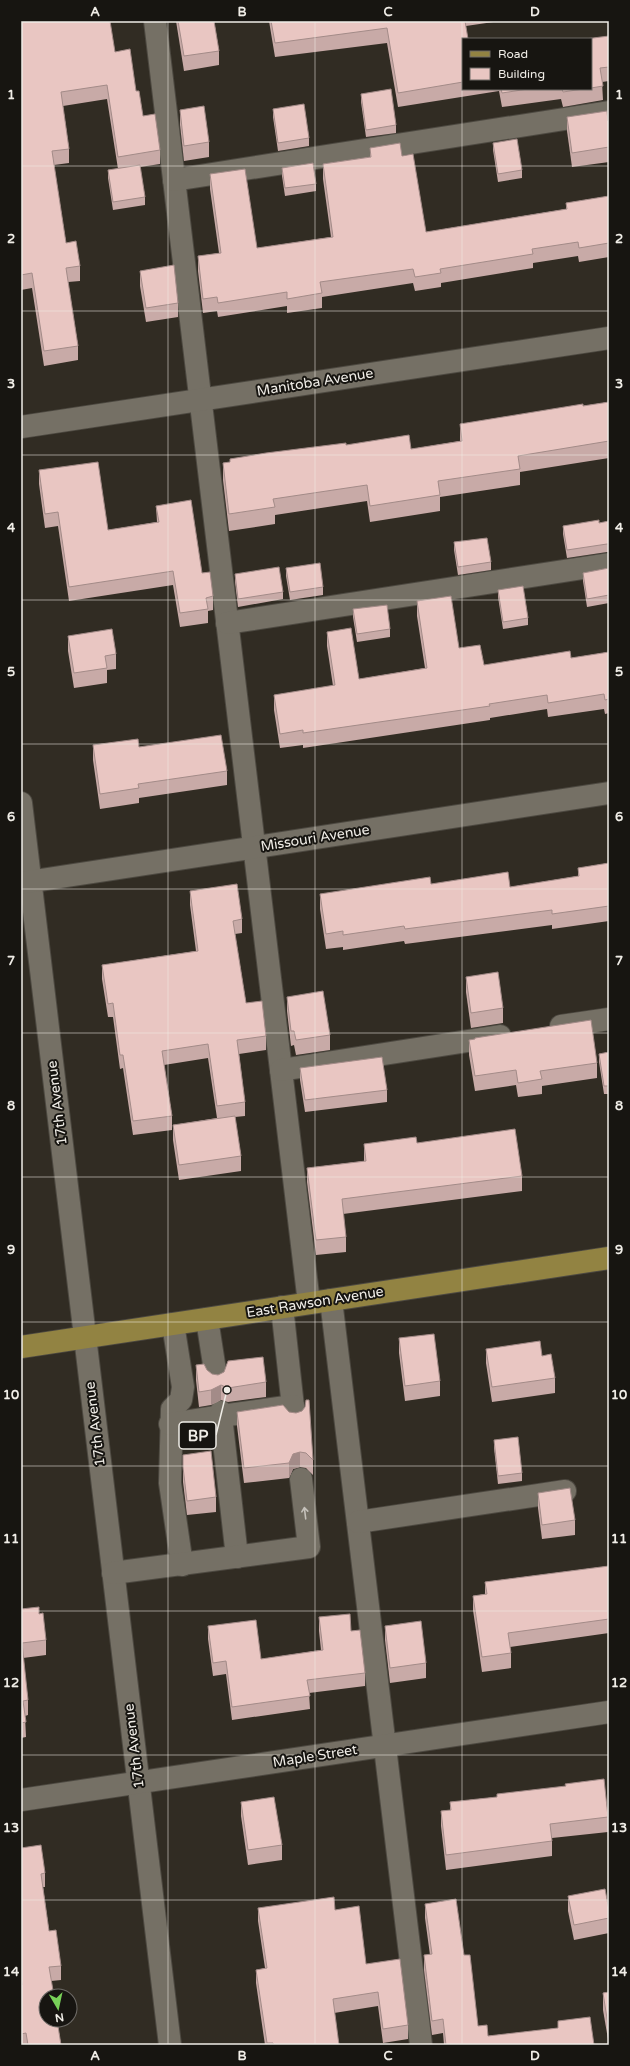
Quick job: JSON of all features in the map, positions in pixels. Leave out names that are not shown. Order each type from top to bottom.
[{"type":"main road","name":"East Rawson Avenue","points":[[21,1347],[609,1258]]},
{"type":"street","points":[[155,21],[309,1303]]},
{"type":"street","points":[[174,180],[609,112]]},
{"type":"street","name":"Manitoba Avenue","points":[[21,427],[609,338]]},
{"type":"street","points":[[227,623],[609,564]]},
{"type":"street","name":"Missouri Avenue","points":[[26,882],[609,794]]},
{"type":"street","name":"17th Avenue","points":[[21,804],[26,882],[85,1337],[170,2045]]},
{"type":"street","points":[[281,1070],[609,1018]]},
{"type":"street","points":[[331,1300],[421,2045]]},
{"type":"street","points":[[170,1424],[221,1414],[294,1411],[282,1307]]},
{"type":"street","points":[[207,1318],[216,1377]]},
{"type":"street","points":[[173,1324],[183,1387],[181,1400],[172,1409],[170,1424],[170,1483],[182,1565]]},
{"type":"street","points":[[221,1414],[237,1557]]},
{"type":"street","points":[[113,1573],[310,1547],[301,1479]]},
{"type":"street","points":[[358,1522],[565,1491]]},
{"type":"street","name":"Maple Street","points":[[21,1800],[609,1712]]},
{"type":"building","points":[[21,21],[110,21],[115,52],[130,49],[136,91],[139,91],[143,116],[155,114],[160,150],[118,157],[107,85],[61,92],[69,149],[52,151],[66,243],[76,241],[80,266],[66,268],[78,346],[44,351],[32,273],[21,275]]},
{"type":"building","points":[[178,21],[214,21],[219,51],[184,56]]},
{"type":"building","points":[[271,21],[465,21],[468,38],[462,38],[462,82],[398,93],[387,28],[275,43]]},
{"type":"building","points":[[609,36],[609,67],[600,68],[603,86],[592,88],[592,38]]},
{"type":"building","points":[[391,89],[396,125],[366,130],[361,94]]},
{"type":"building","points":[[501,90],[522,90],[502,93]]},
{"type":"building","points":[[562,90],[576,90],[563,92]]},
{"type":"building","points":[[304,104],[309,138],[278,143],[273,109]]},
{"type":"building","points":[[204,106],[209,142],[184,146],[180,110]]},
{"type":"building","points":[[607,111],[609,121],[609,147],[572,153],[567,117]]},
{"type":"building","points":[[517,139],[522,170],[498,174],[493,143]]},
{"type":"building","points":[[400,143],[402,156],[413,154],[426,232],[567,209],[566,203],[609,196],[609,243],[579,248],[578,242],[532,249],[533,254],[440,269],[441,273],[415,277],[413,269],[320,282],[322,293],[287,299],[287,292],[218,303],[217,297],[203,299],[198,256],[221,253],[210,174],[245,169],[257,248],[333,237],[323,164],[371,157],[370,148]]},
{"type":"building","points":[[313,163],[316,184],[285,188],[282,168]]},
{"type":"building","points":[[140,165],[145,197],[113,202],[108,170]]},
{"type":"building","points":[[174,265],[178,303],[146,308],[140,271]]},
{"type":"building","points":[[609,402],[609,441],[518,456],[520,469],[438,481],[440,495],[370,506],[367,485],[273,499],[275,507],[229,514],[223,463],[230,462],[230,459],[346,443],[346,445],[409,435],[411,449],[462,441],[460,424],[583,404],[583,406]]},
{"type":"building","points":[[98,462],[108,530],[159,522],[156,506],[191,500],[202,573],[210,572],[213,596],[206,598],[208,609],[180,613],[173,571],[69,587],[58,512],[45,514],[39,470]]},
{"type":"building","points":[[599,520],[599,523],[609,521],[609,544],[567,550],[563,526]]},
{"type":"building","points":[[487,538],[491,562],[458,567],[454,542]]},
{"type":"building","points":[[320,563],[323,587],[290,592],[286,568]]},
{"type":"building","points":[[279,567],[283,592],[238,599],[235,574]]},
{"type":"building","points":[[609,568],[609,595],[587,599],[583,573]]},
{"type":"building","points":[[523,586],[528,618],[503,622],[498,590]]},
{"type":"building","points":[[451,596],[459,648],[480,645],[484,665],[570,651],[571,658],[609,652],[609,699],[605,700],[604,694],[548,703],[547,695],[489,704],[490,706],[303,733],[303,730],[280,734],[274,695],[335,685],[327,632],[351,628],[359,679],[427,668],[417,601]]},
{"type":"building","points":[[387,605],[390,629],[357,634],[353,609]]},
{"type":"building","points":[[112,629],[116,654],[105,656],[107,668],[74,673],[68,636]]},
{"type":"building","points":[[221,735],[227,771],[138,784],[139,788],[100,794],[93,745],[138,739],[139,747]]},
{"type":"building","points":[[609,863],[609,906],[552,914],[552,910],[405,929],[404,926],[343,935],[343,931],[326,934],[320,894],[430,877],[431,884],[508,872],[510,887],[579,876],[578,868]]},
{"type":"building","points":[[237,884],[242,919],[233,921],[246,1003],[262,1001],[266,1036],[237,1040],[245,1102],[217,1106],[208,1044],[162,1051],[172,1116],[133,1121],[123,1055],[120,1055],[113,1003],[108,1004],[102,965],[198,951],[190,891]]},
{"type":"building","points":[[498,972],[503,1008],[471,1013],[466,977]]},
{"type":"building","points":[[323,991],[330,1035],[296,1040],[294,1031],[291,1031],[287,997]]},
{"type":"building","points":[[591,1020],[597,1063],[540,1071],[542,1079],[518,1083],[516,1070],[475,1076],[469,1040]]},
{"type":"building","points":[[609,1052],[609,1086],[604,1086],[599,1054]]},
{"type":"building","points":[[382,1057],[387,1090],[305,1100],[300,1068]]},
{"type":"building","points":[[235,1116],[241,1156],[179,1165],[173,1125]]},
{"type":"building","points":[[515,1129],[522,1176],[342,1199],[346,1237],[316,1240],[307,1168],[366,1161],[364,1144],[416,1137],[417,1143]]},
{"type":"building","points":[[434,1334],[440,1381],[405,1386],[399,1338]]},
{"type":"building","points":[[540,1341],[542,1356],[551,1354],[555,1378],[492,1387],[486,1349]]},
{"type":"building","points":[[263,1357],[266,1382],[228,1388],[221,1385],[211,1390],[199,1392],[196,1365],[204,1364],[207,1370],[212,1374],[218,1375],[224,1372],[228,1361]]},
{"type":"building","points":[[306,1400],[309,1400],[313,1460],[306,1453],[300,1452],[293,1454],[289,1463],[244,1468],[237,1412],[283,1405],[289,1412],[296,1413],[302,1411],[305,1407]]},
{"type":"building","points":[[518,1437],[522,1473],[498,1476],[494,1440]]},
{"type":"building","points":[[211,1451],[216,1497],[187,1501],[183,1455]]},
{"type":"building","points":[[570,1488],[575,1520],[542,1525],[538,1493]]},
{"type":"building","points":[[609,1566],[609,1619],[508,1633],[511,1653],[482,1657],[473,1596],[487,1594],[485,1582]]},
{"type":"building","points":[[39,1607],[39,1614],[43,1613],[46,1640],[22,1643],[28,1700],[23,1701],[26,1722],[21,1723],[21,1609]]},
{"type":"building","points":[[350,1614],[351,1631],[360,1630],[365,1673],[307,1680],[310,1696],[232,1707],[226,1661],[213,1663],[208,1626],[256,1620],[261,1659],[323,1650],[319,1617]]},
{"type":"building","points":[[421,1621],[426,1663],[390,1668],[385,1626]]},
{"type":"building","points":[[604,1779],[608,1817],[550,1824],[552,1841],[446,1855],[441,1811],[451,1810],[450,1802],[497,1797],[497,1794],[566,1786],[565,1784]]},
{"type":"building","points":[[274,1797],[282,1845],[248,1850],[241,1802]]},
{"type":"building","points":[[41,1845],[45,1873],[41,1874],[49,1931],[56,1930],[61,1966],[49,1967],[53,1988],[38,1988],[38,2028],[58,2028],[61,2045],[28,2045],[26,2033],[21,2034],[21,1848]]},
{"type":"building","points":[[605,1889],[609,1918],[574,1925],[568,1896]]},
{"type":"building","points":[[334,1897],[335,1910],[359,1906],[366,1964],[400,1959],[408,2025],[383,2029],[378,1992],[333,1999],[339,2045],[274,2045],[273,2043],[267,2043],[256,1970],[267,1968],[258,1908]]},
{"type":"building","points":[[456,1899],[464,1955],[470,1955],[478,2026],[487,2025],[488,2036],[558,2028],[558,2021],[590,2017],[594,2045],[446,2045],[443,2019],[432,2021],[424,1955],[432,1954],[425,1904]]},
{"type":"building","points":[[609,1992],[609,2031],[603,1993]]},
{"type":"place","name":"BP","points":[[227,1390]]}]
